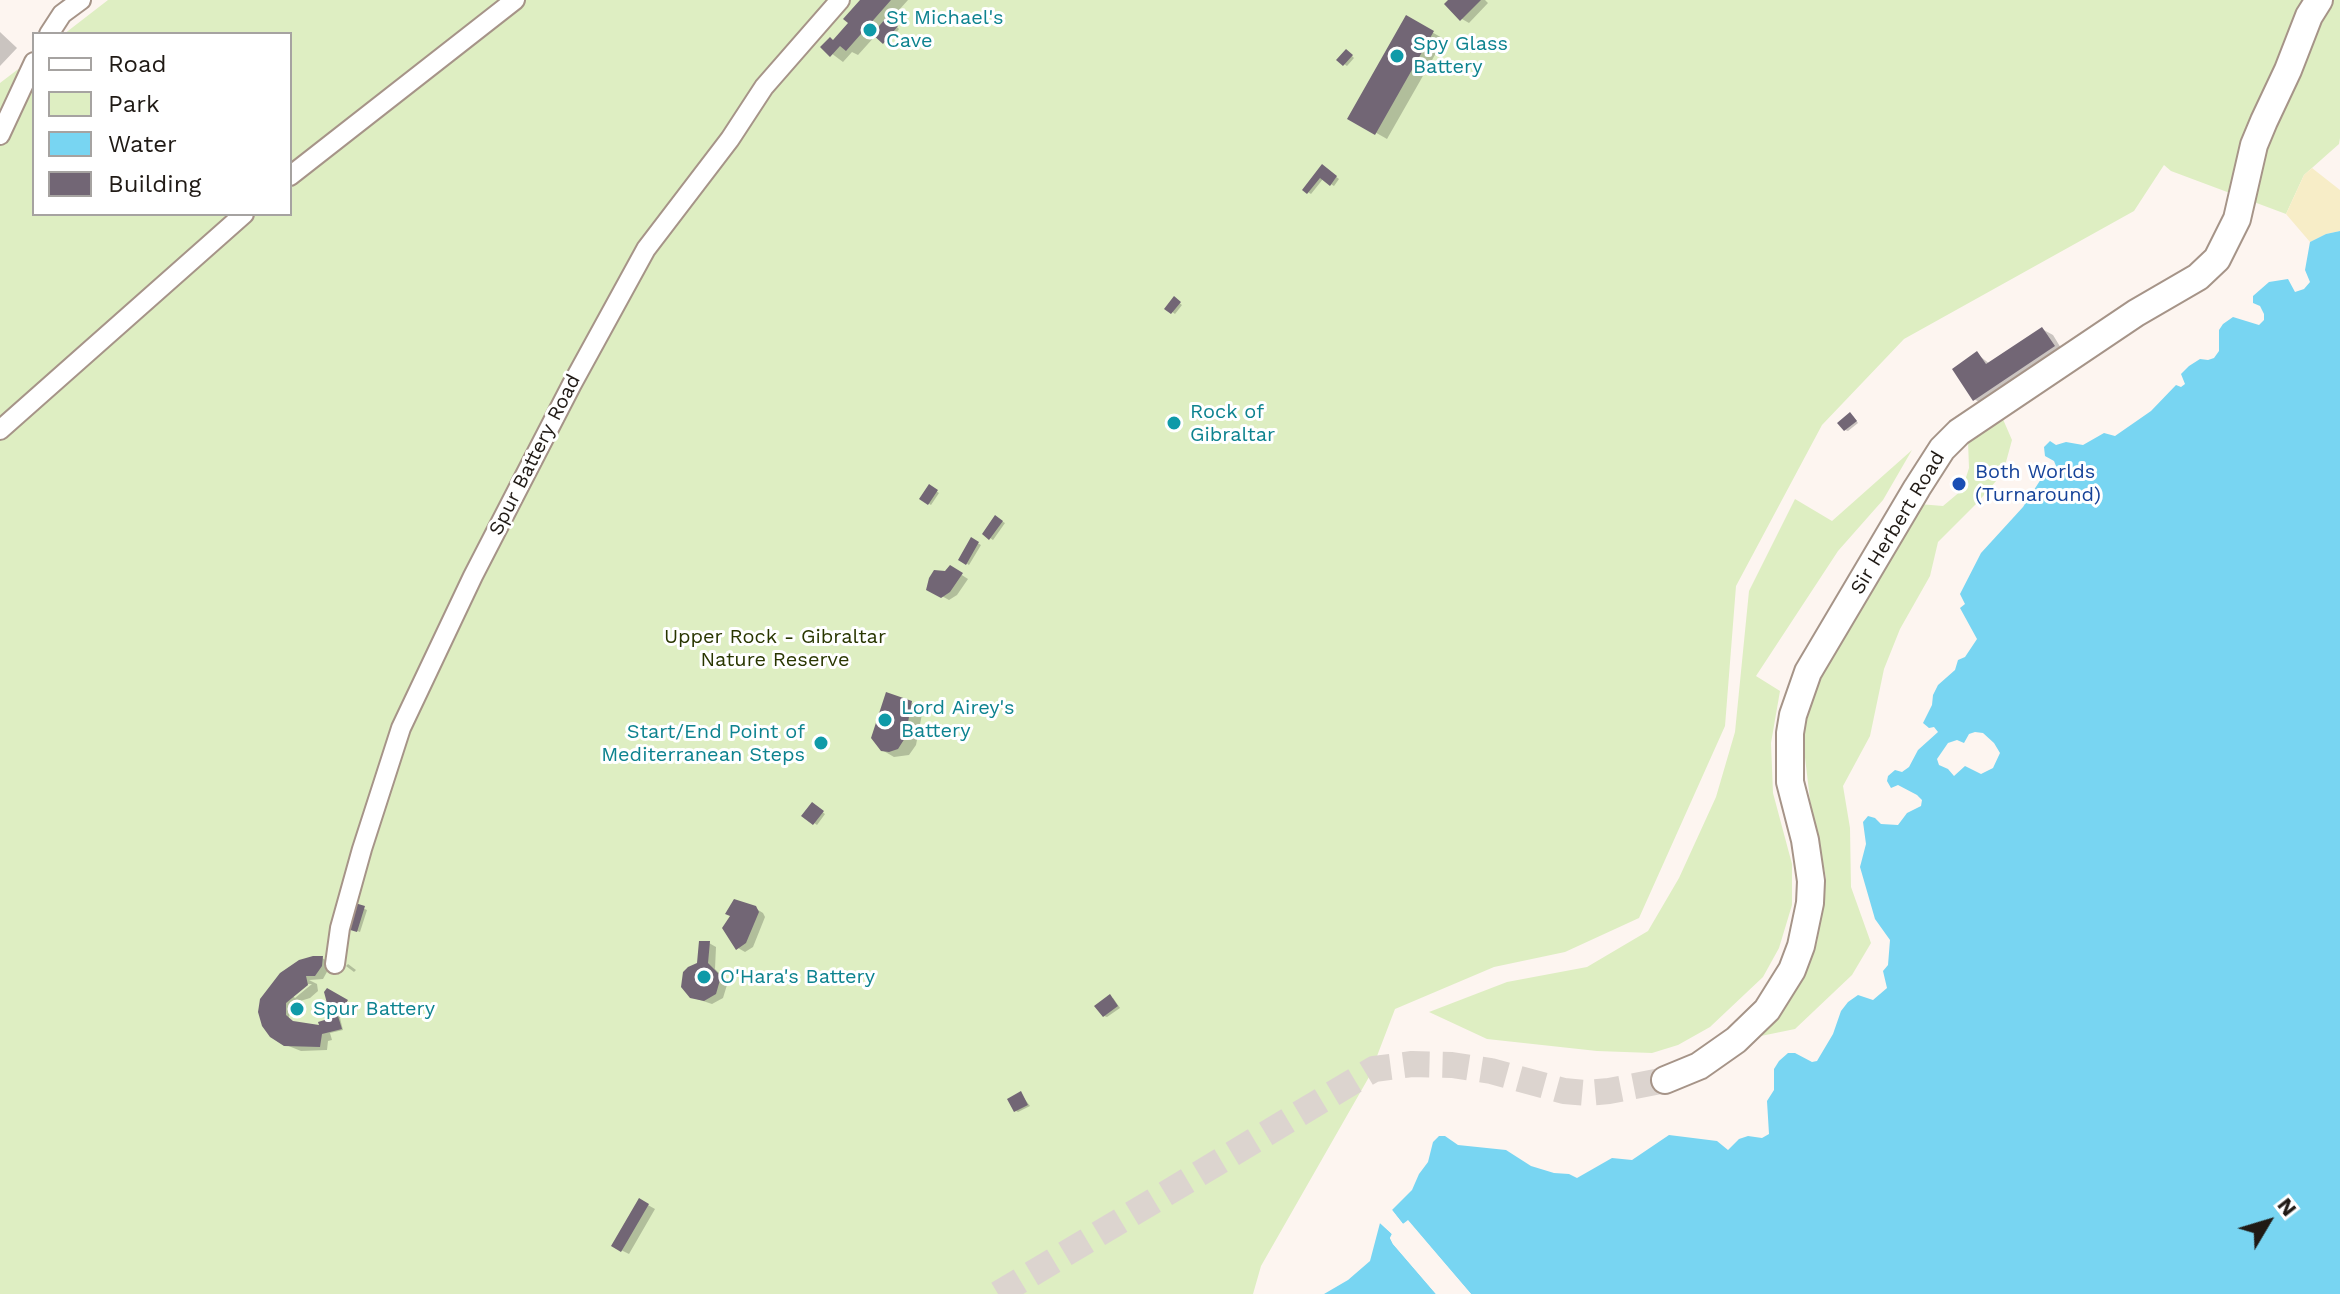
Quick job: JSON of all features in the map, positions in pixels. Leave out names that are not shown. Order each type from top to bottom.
[{"type":"main road","name":"Sir Herbert Road","points":[[1665,1080],[1690,1071],[1736,1040],[1767,1010],[1792,970],[1810,903],[1811,881],[1805,840],[1790,782],[1789,745],[1793,715],[1808,672],[1917,488],[1942,449],[1959,432],[2136,313],[2198,277],[2217,259],[2237,219],[2254,145],[2309,16],[2319,0]]},
{"type":"street","points":[[50,32],[62,14],[81,0]]},
{"type":"street","points":[[292,174],[515,0]]},
{"type":"street","name":"Spur Battery Road","points":[[335,964],[340,928],[362,849],[401,728],[473,576],[564,398],[646,249],[730,139],[764,87],[840,0]]},
{"type":"street","points":[[0,135],[32,66]]},
{"type":"street","points":[[0,430],[242,216]]},
{"type":"green space","name":"Upper Rock - Gibraltar Nature Reserve","points":[[108,0],[2340,0],[2340,138],[2339,144],[2304,175],[2286,214],[2171,171],[2164,165],[2134,211],[1904,339],[1822,425],[1736,586],[1725,726],[1639,918],[1565,952],[1494,967],[1395,1009],[1369,1077],[1261,1266],[1253,1294],[0,1294],[0,83],[32,59],[32,216],[292,216],[292,32],[67,32]]},
{"type":"green space","points":[[2002,417],[2012,440],[2003,473],[1938,542],[1930,576],[1900,629],[1884,669],[1870,736],[1843,786],[1850,828],[1851,887],[1871,943],[1852,975],[1795,1029],[1756,1037],[1792,995],[1817,943],[1826,878],[1810,800],[1802,732],[1819,674],[1919,504],[1943,506],[1962,490],[1969,468],[1968,441]]},
{"type":"green space","points":[[1912,450],[1883,500],[1838,551],[1756,676],[1780,691],[1771,743],[1773,793],[1792,864],[1792,905],[1779,948],[1763,977],[1710,1027],[1678,1045],[1652,1053],[1597,1051],[1487,1039],[1429,1012],[1507,982],[1587,967],[1648,931],[1679,878],[1716,797],[1735,732],[1749,591],[1795,499],[1832,521]]},
{"type":"sand","points":[[2312,168],[2340,190],[2340,231],[2310,242],[2286,214],[2304,175]]},
{"type":"water","points":[[2340,231],[2340,1294],[1471,1294],[1408,1221],[1403,1224],[1392,1210],[1412,1190],[1428,1162],[1433,1142],[1439,1136],[1445,1136],[1458,1145],[1506,1150],[1531,1166],[1577,1178],[1612,1158],[1632,1160],[1669,1135],[1717,1141],[1728,1150],[1739,1139],[1748,1136],[1762,1138],[1769,1134],[1767,1101],[1774,1090],[1774,1069],[1779,1061],[1788,1053],[1795,1053],[1812,1062],[1817,1061],[1848,1002],[1858,995],[1873,1000],[1887,988],[1883,971],[1888,965],[1890,940],[1875,919],[1860,867],[1866,844],[1863,822],[1868,816],[1881,824],[1898,825],[1907,813],[1921,806],[1922,800],[1917,795],[1898,785],[1891,788],[1888,776],[1895,770],[1902,772],[1909,767],[1918,750],[1938,732],[1923,723],[1932,705],[1933,695],[1977,639],[1960,608],[1965,604],[1960,594],[1981,553],[2023,507],[2041,479],[2054,473],[2054,461],[2045,456],[2044,447],[2050,441],[2056,445],[2066,442],[2083,445],[2104,433],[2115,436],[2151,411],[2176,385],[2181,387],[2185,384],[2181,374],[2189,366],[2200,359],[2214,358],[2219,351],[2219,330],[2223,324],[2233,317],[2259,325],[2264,320],[2260,306],[2253,303],[2253,296],[2269,282],[2288,279],[2295,292],[2304,289],[2310,282],[2305,270],[2310,242]],"holes":[[[1983,733],[2000,753],[1993,768],[1981,774],[1965,766],[1954,776],[1939,765],[1937,759],[1948,743],[1957,740],[1964,743],[1969,734]]]},
{"type":"water","points":[[1380,1223],[1392,1234],[1393,1244],[1436,1294],[1324,1294],[1348,1280],[1370,1261]]},
{"type":"pier","points":[[1392,1210],[1403,1224],[1408,1220],[1471,1294],[1466,1294],[1407,1226],[1400,1227],[1389,1213]]},
{"type":"pier","points":[[1383,1219],[1396,1232],[1397,1242],[1440,1294],[1436,1294],[1393,1244],[1392,1234],[1380,1223]]},
{"type":"building","points":[[860,0],[891,0],[846,51],[840,46],[830,57],[820,47],[830,37],[833,40],[848,23],[843,19]]},
{"type":"building","points":[[1448,0],[1481,0],[1460,21],[1444,4]]},
{"type":"building","points":[[1406,15],[1434,31],[1375,135],[1347,119]]},
{"type":"building","points":[[887,17],[898,26],[883,44],[872,34]]},
{"type":"building","points":[[1346,49],[1353,55],[1343,66],[1336,60]]},
{"type":"building","points":[[1322,164],[1337,176],[1330,186],[1320,178],[1307,194],[1302,190]]},
{"type":"building","points":[[1174,296],[1181,302],[1171,314],[1164,309]]},
{"type":"building","points":[[2042,327],[2055,346],[1973,401],[1952,369],[1977,351],[1986,364]]},
{"type":"building","points":[[1850,412],[1857,421],[1844,431],[1837,423]]},
{"type":"building","points":[[929,484],[938,490],[928,505],[919,499]]},
{"type":"building","points":[[995,515],[1003,521],[989,540],[982,534]]},
{"type":"building","points":[[971,537],[979,542],[966,565],[958,560]]},
{"type":"building","points":[[950,565],[963,573],[950,592],[941,598],[926,590],[934,570],[945,571]]},
{"type":"building","points":[[886,692],[912,701],[905,738],[898,749],[889,752],[881,751],[871,738]]},
{"type":"building","points":[[812,802],[824,811],[813,825],[801,816]]},
{"type":"building","points":[[734,899],[756,906],[759,912],[746,943],[736,950],[722,928],[730,916],[725,914]]},
{"type":"building","points":[[355,903],[365,906],[357,932],[347,929]]},
{"type":"building","points":[[699,941],[710,941],[708,963],[718,973],[720,980],[716,994],[704,1001],[690,998],[681,987],[683,972],[697,963]]},
{"type":"building","points":[[323,956],[322,966],[315,976],[306,976],[308,985],[286,1003],[286,1015],[293,1021],[319,1025],[318,1022],[331,1018],[324,992],[327,988],[348,1000],[338,1016],[342,1029],[322,1034],[320,1047],[284,1046],[270,1037],[262,1026],[258,1012],[260,999],[280,973],[299,960]]},
{"type":"building","points":[[1110,994],[1118,1006],[1103,1017],[1094,1006]]},
{"type":"building","points":[[1021,1091],[1028,1105],[1014,1112],[1007,1099]]},
{"type":"building","points":[[639,1198],[649,1204],[621,1252],[611,1246]]},
{"type":"tunnel","points":[[998,1294],[1374,1069],[1412,1064],[1452,1065],[1491,1071],[1564,1091],[1587,1093],[1665,1080]]},
{"type":"place","name":"St Michael's Cave","points":[[870,30]]},
{"type":"place","name":"Spy Glass Battery","points":[[1397,56]]},
{"type":"place","name":"Rock of Gibraltar","points":[[1174,423]]},
{"type":"place","name":"Both Worlds (Turnaround)","points":[[1959,484]]},
{"type":"place","name":"Lord Airey's Battery","points":[[885,720]]},
{"type":"place","name":"Start/End Point of Mediterranean Steps","points":[[821,743]]},
{"type":"place","name":"O'Hara's Battery","points":[[704,977]]},
{"type":"place","name":"Spur Battery","points":[[297,1009]]}]
